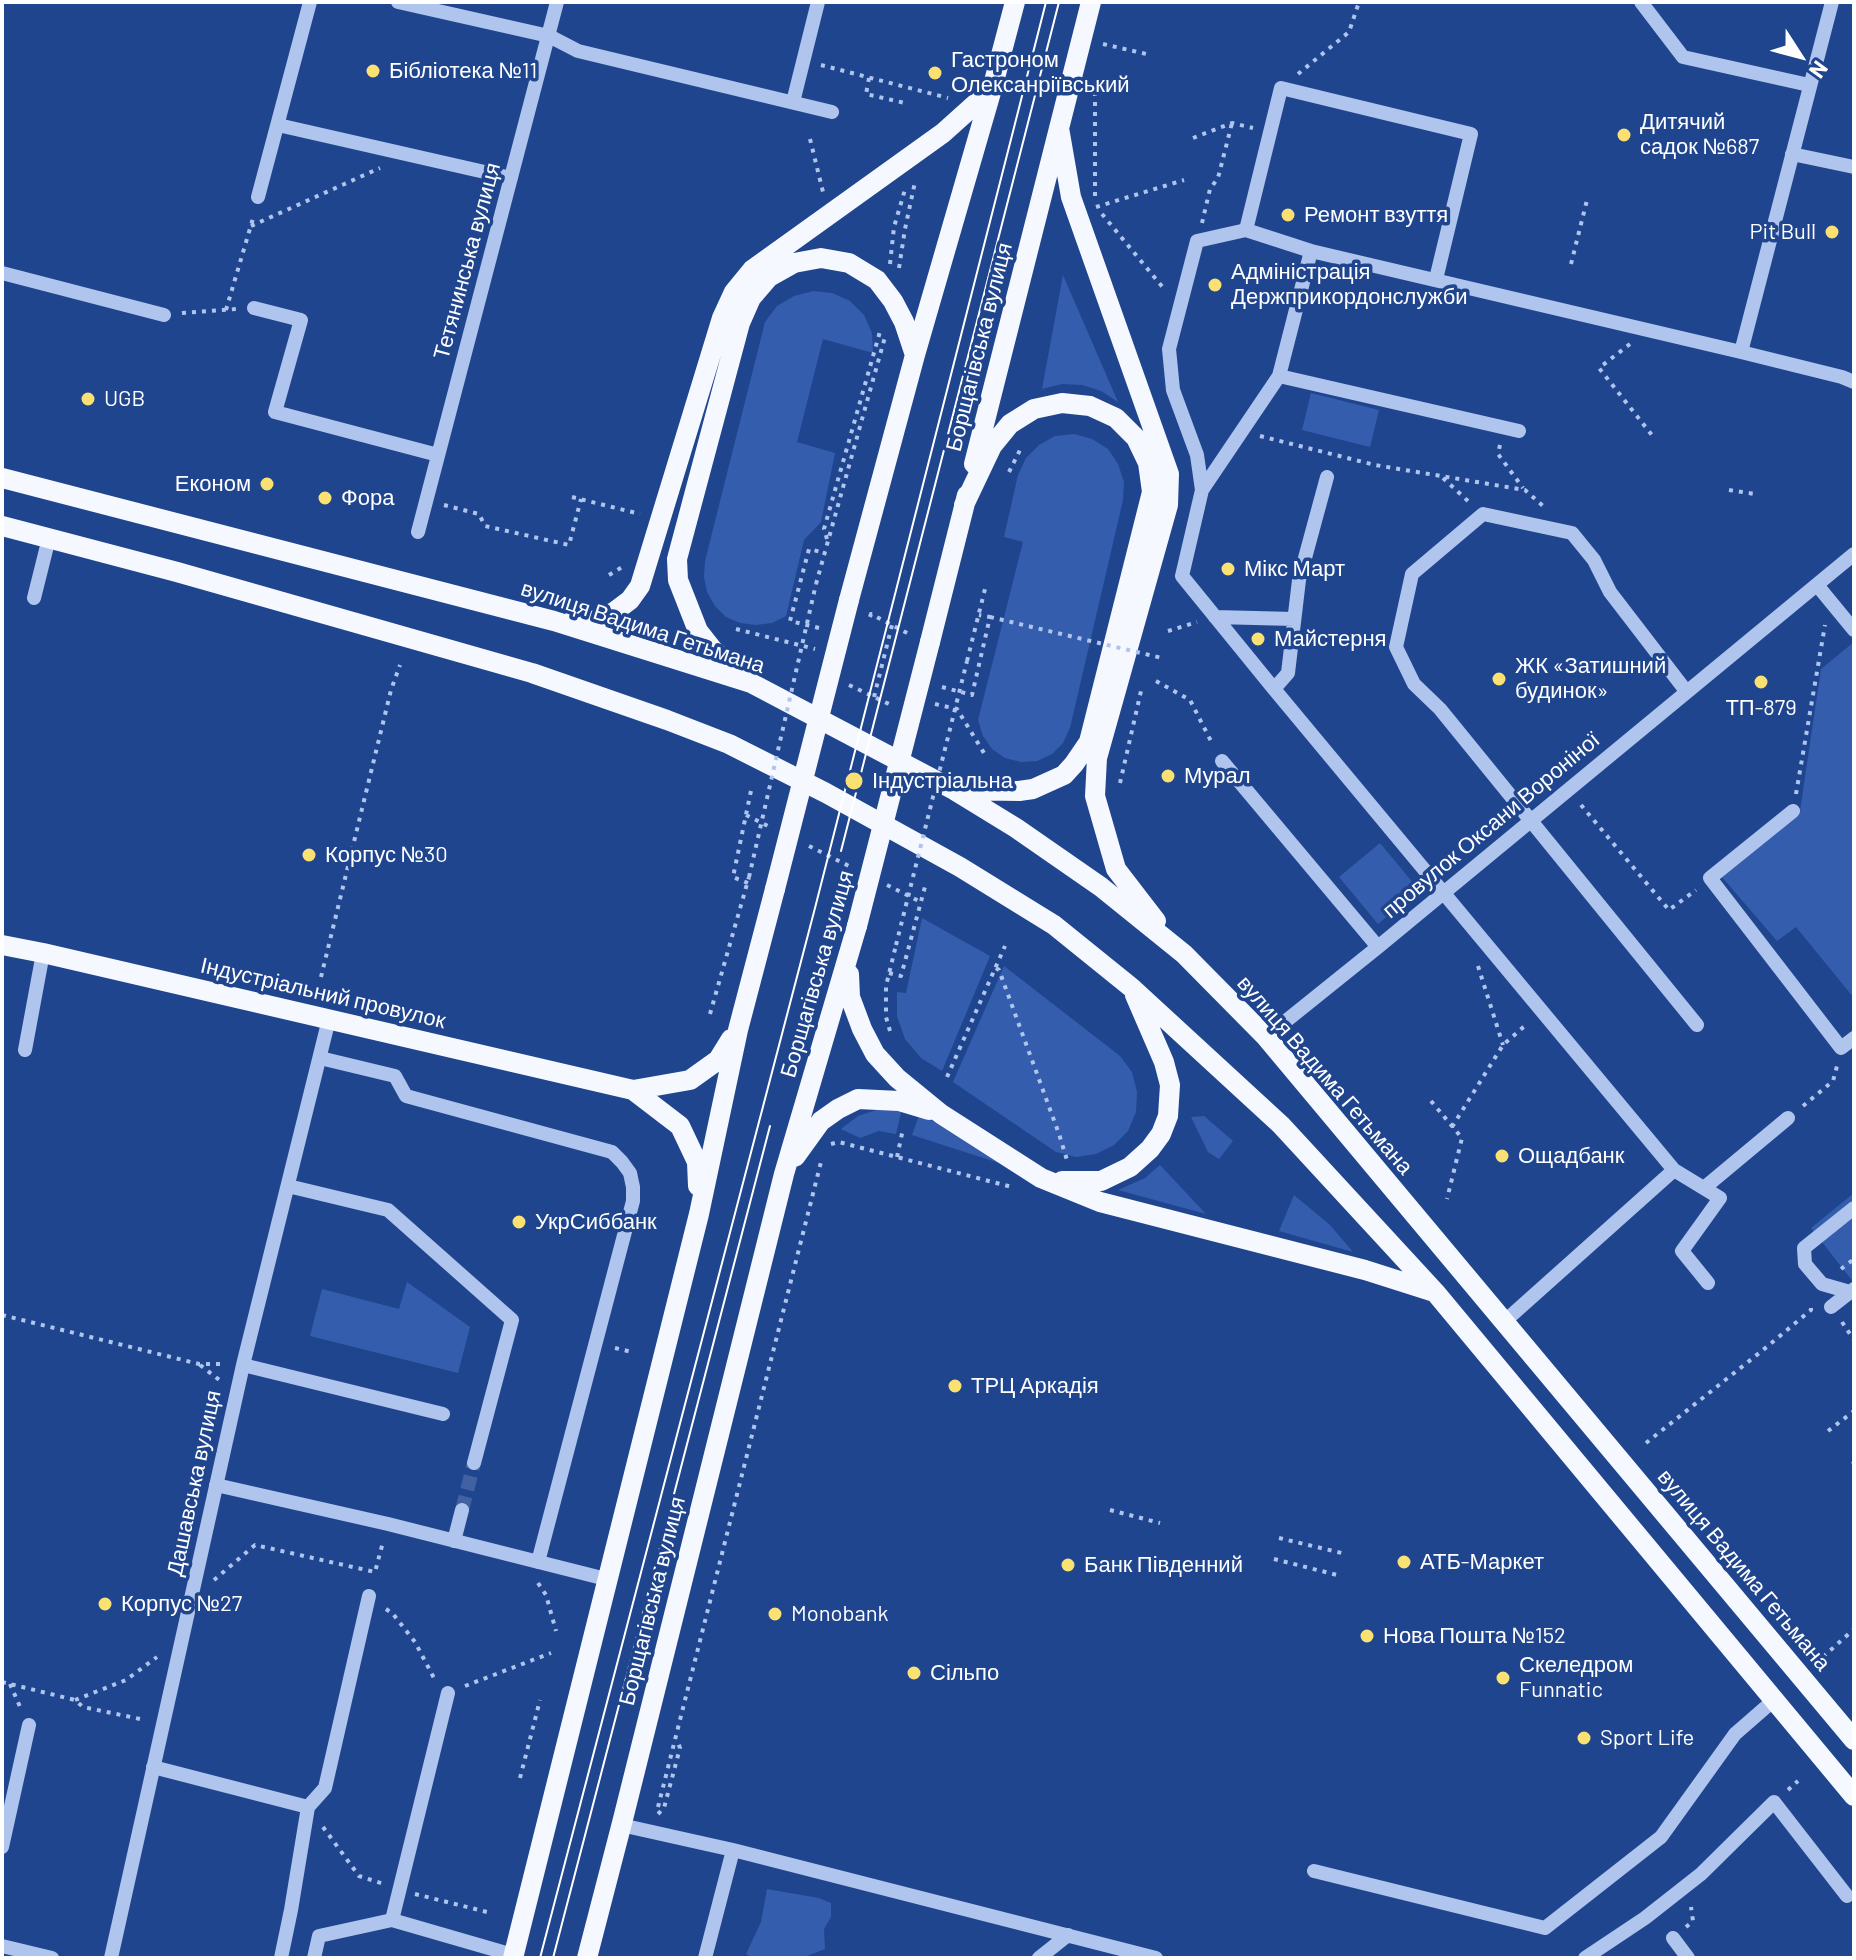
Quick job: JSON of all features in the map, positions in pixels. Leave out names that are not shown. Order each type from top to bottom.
[{"type":"main road","points":[[513,1956],[699,1214],[738,1030],[915,355],[1015,2]]},
{"type":"main road","name":"Борщагівська вулиця","points":[[587,1958],[784,1174],[857,926],[921,639],[964,505],[1091,2]]},
{"type":"main road","points":[[554,621],[593,621],[614,612],[630,600],[640,586],[722,318],[734,292],[752,270],[943,133],[992,89]]},
{"type":"main road","points":[[1059,128],[1071,197],[1169,474],[1168,505],[1097,758],[1095,796],[1116,869],[1184,954]]},
{"type":"main road","points":[[751,683],[713,650],[698,631],[678,580],[677,559],[740,323],[751,298],[769,277],[794,263],[821,258],[849,263],[877,280],[893,301],[915,355]]},
{"type":"main road","points":[[954,790],[1033,789],[1064,775],[1089,742],[1152,492],[1148,463],[1136,438],[1116,418],[1090,406],[1062,403],[1034,409],[1010,424],[992,446],[964,505]]},
{"type":"main road","name":"вулиця Вадима Гетьмана","points":[[2,478],[554,621],[751,683],[954,790],[1016,828],[1101,887],[1184,954],[1266,1037],[1854,1740]]},
{"type":"main road","points":[[2,526],[177,572],[532,673],[667,720],[729,744],[826,793],[960,867],[1054,925],[1132,988],[1281,1125],[1435,1292],[1854,1796]]},
{"type":"main road","name":"Індустріальний провулок","points":[[2,945],[633,1090],[690,1080],[718,1060],[738,1030]]},
{"type":"main road","points":[[848,960],[850,997],[875,1054],[897,1078],[941,1114],[1041,1178],[1100,1202],[1365,1270],[1435,1292]]},
{"type":"main road","points":[[1041,1178],[1101,1181],[1130,1167],[1161,1134],[1168,1116],[1170,1085],[1164,1062],[1132,988]]},
{"type":"main road","name":"Індустріальний провулок","points":[[633,1090],[680,1126],[697,1162],[699,1214]]},
{"type":"main road","points":[[784,1174],[821,1121],[858,1099],[899,1101],[941,1114]]},
{"type":"street","points":[[258,197],[310,2]]},
{"type":"street","points":[[398,2],[549,36],[578,51],[832,112]]},
{"type":"street","name":"Тетянинська вулиця","points":[[418,532],[557,2]]},
{"type":"street","points":[[793,102],[818,2]]},
{"type":"street","points":[[1641,2],[1683,57],[1809,85]]},
{"type":"street","points":[[1741,352],[1832,2]]},
{"type":"street","points":[[1246,230],[1281,88],[1471,134],[1436,279]]},
{"type":"street","points":[[278,125],[511,178]]},
{"type":"street","points":[[1792,154],[1854,167]]},
{"type":"street","points":[[1202,490],[1197,455],[1173,390],[1169,349],[1197,241],[1246,230],[1311,251],[1848,379]]},
{"type":"street","points":[[1311,251],[1279,376],[1202,490],[1182,576],[1674,1170],[1720,1198],[1682,1251],[1708,1283]]},
{"type":"street","points":[[2,273],[164,315]]},
{"type":"street","points":[[254,308],[301,320],[275,412],[438,455]]},
{"type":"street","points":[[1279,376],[1519,431]]},
{"type":"street","points":[[1274,689],[1288,673],[1299,580],[1327,477]]},
{"type":"street","points":[[1686,691],[1610,592],[1594,560],[1572,533],[1483,514],[1412,574],[1396,647],[1414,684],[1440,709],[1697,1025]]},
{"type":"street","points":[[34,598],[49,538]]},
{"type":"street","name":"провулок Оксани Вороніної","points":[[1266,1037],[1854,554]]},
{"type":"street","points":[[1817,585],[1854,630]]},
{"type":"street","points":[[1215,617],[1294,619]]},
{"type":"street","points":[[1222,761],[1378,947]]},
{"type":"street","points":[[1793,811],[1710,878],[1841,1048],[1854,1038]]},
{"type":"street","points":[[25,1050],[43,953]]},
{"type":"street","name":"Дашавська вулиця","points":[[111,1958],[243,1365],[329,1019]]},
{"type":"street","points":[[320,1058],[395,1076],[406,1096],[612,1152],[630,1173],[633,1201],[538,1562]]},
{"type":"street","points":[[1704,1188],[1788,1118]]},
{"type":"street","points":[[1505,1321],[1674,1170]]},
{"type":"street","points":[[288,1186],[388,1210],[512,1320],[474,1463]]},
{"type":"street","points":[[1852,1290],[1822,1284],[1805,1264],[1804,1248],[1854,1208]]},
{"type":"street","points":[[1831,1307],[1852,1290]]},
{"type":"street","points":[[243,1365],[443,1414]]},
{"type":"street","points":[[216,1485],[606,1579]]},
{"type":"street","points":[[454,1541],[462,1510]]},
{"type":"street","points":[[281,1958],[308,1807],[325,1788],[369,1596]]},
{"type":"street","points":[[392,1920],[448,1693]]},
{"type":"street","points":[[1314,1871],[1545,1928],[1661,1837],[1735,1734],[1774,1700]]},
{"type":"street","points":[[2,1847],[29,1725]]},
{"type":"street","points":[[153,1767],[308,1807]]},
{"type":"street","points":[[1585,1958],[1645,1918],[1701,1874],[1774,1802],[1847,1896]]},
{"type":"street","points":[[621,1825],[733,1850],[1152,1958]]},
{"type":"street","points":[[705,1958],[733,1850]]},
{"type":"street","points":[[314,1958],[319,1936],[392,1920],[513,1956]]},
{"type":"street","points":[[1039,1958],[1068,1935]]},
{"type":"street","points":[[1673,1938],[1688,1958]]},
{"type":"street","points":[[2,1946],[52,1958]]},
{"type":"path","points":[[1281,88],[1349,32],[1359,2]]},
{"type":"path","points":[[1103,44],[1151,55]]},
{"type":"path","points":[[803,61],[953,99]]},
{"type":"path","points":[[1095,76],[1095,200]]},
{"type":"path","points":[[869,78],[866,94],[905,103]]},
{"type":"path","points":[[1193,138],[1232,123],[1271,132]]},
{"type":"path","points":[[1197,241],[1232,123]]},
{"type":"path","points":[[810,139],[823,194]]},
{"type":"path","points":[[251,226],[410,155]]},
{"type":"path","points":[[1179,308],[1096,207],[1184,180]]},
{"type":"path","points":[[899,268],[915,182]]},
{"type":"path","points":[[226,310],[258,197]]},
{"type":"path","points":[[1571,264],[1587,200]]},
{"type":"path","points":[[164,315],[254,308]]},
{"type":"path","points":[[876,316],[881,331]]},
{"type":"path","points":[[710,1014],[748,880],[816,584],[888,324]]},
{"type":"path","points":[[1629,344],[1599,368],[1655,439]]},
{"type":"path","points":[[1242,431],[1375,465],[1525,490]]},
{"type":"path","points":[[1009,472],[1025,444]]},
{"type":"path","points":[[1498,454],[1525,490],[1544,507]]},
{"type":"path","points":[[1441,476],[1483,514]]},
{"type":"path","points":[[1729,490],[1755,494]]},
{"type":"path","points":[[572,497],[650,516]]},
{"type":"path","points":[[426,501],[479,514],[485,526],[569,545],[581,499]]},
{"type":"path","points":[[819,628],[790,621],[809,549],[825,553]]},
{"type":"path","points":[[890,1032],[886,1017],[886,986],[986,585]]},
{"type":"path","points":[[1793,811],[1829,600]]},
{"type":"path","points":[[871,614],[921,639]]},
{"type":"path","points":[[979,615],[1162,658]]},
{"type":"path","points":[[942,687],[972,695],[990,617]]},
{"type":"path","points":[[1168,631],[1215,617]]},
{"type":"path","points":[[874,697],[893,625]]},
{"type":"path","points":[[736,629],[795,644]]},
{"type":"path","points":[[1095,655],[1098,640]]},
{"type":"path","points":[[321,977],[391,690],[400,665]]},
{"type":"path","points":[[1156,681],[1190,700],[1222,761]]},
{"type":"path","points":[[849,685],[896,707]]},
{"type":"path","points":[[934,704],[957,709],[984,753]]},
{"type":"path","points":[[748,880],[733,877],[752,786]]},
{"type":"path","points":[[1580,804],[1669,910],[1710,878]]},
{"type":"path","points":[[746,815],[773,828]]},
{"type":"path","points":[[800,842],[854,869]]},
{"type":"path","points":[[881,882],[921,902]]},
{"type":"path","points":[[889,973],[901,976],[926,883]]},
{"type":"path","points":[[947,1077],[1005,946]]},
{"type":"path","points":[[1477,964],[1503,1045]]},
{"type":"path","points":[[996,968],[1016,1015],[1067,1163],[1057,1161]]},
{"type":"path","points":[[1452,1127],[1503,1045],[1542,1011]]},
{"type":"path","points":[[1788,1118],[1833,1081],[1841,1048]]},
{"type":"path","points":[[1431,1101],[1462,1138],[1447,1199]]},
{"type":"path","points":[[897,1157],[903,1129]]},
{"type":"path","points":[[658,1807],[825,1150],[833,1143],[851,1145]]},
{"type":"path","points":[[813,1154],[823,1157]]},
{"type":"path","points":[[1646,1443],[1811,1310],[1812,1292],[1854,1259]]},
{"type":"path","points":[[2,1315],[199,1364],[243,1365]]},
{"type":"path","points":[[199,1364],[226,1386]]},
{"type":"path","points":[[1828,1431],[1854,1411]]},
{"type":"path","points":[[1110,1510],[1160,1523]]},
{"type":"path","points":[[255,1545],[375,1572],[388,1524]]},
{"type":"path","points":[[1279,1538],[1346,1554]]},
{"type":"path","points":[[522,1557],[546,1595],[556,1631]]},
{"type":"path","points":[[1274,1559],[1341,1576]]},
{"type":"path","points":[[369,1596],[393,1614],[415,1642],[434,1679],[448,1693],[551,1653]]},
{"type":"path","points":[[1823,1657],[1854,1629]]},
{"type":"path","points":[[75,1700],[126,1680],[166,1651]]},
{"type":"path","points":[[2,1682],[75,1700],[83,1707],[150,1721]]},
{"type":"path","points":[[10,1684],[29,1725]]},
{"type":"path","points":[[520,1778],[540,1700]]},
{"type":"path","points":[[655,1816],[664,1808],[680,1748],[676,1738]]},
{"type":"path","points":[[308,1807],[359,1876],[487,1912]]},
{"type":"shaded area","points":[[1063,275],[1118,402],[1101,391],[1082,385],[1062,384],[1042,389]]},
{"type":"shaded area","points":[[813,291],[832,293],[850,301],[864,315],[872,333],[873,353],[823,339],[797,442],[835,453],[821,522],[804,540],[786,616],[772,623],[740,623],[726,617],[707,592],[705,561],[765,322],[777,306],[794,296]]},
{"type":"shaded area","points":[[1311,393],[1379,410],[1370,447],[1302,430]]},
{"type":"shaded area","points":[[1074,434],[1092,439],[1108,449],[1118,464],[1124,482],[1123,500],[1070,728],[1063,743],[1052,754],[1037,761],[1021,762],[1005,758],[992,749],[983,736],[978,720],[1023,542],[1004,537],[1018,475],[1026,458],[1039,445],[1055,436]]},
{"type":"shaded area","points":[[1854,642],[1854,998],[1796,927],[1777,941],[1721,876],[1800,811],[1821,669]]},
{"type":"shaded area","points":[[1380,843],[1419,890],[1378,924],[1339,877]]},
{"type":"shaded area","points":[[922,918],[990,956],[942,1071],[921,1058],[905,1039],[897,1016],[897,992],[906,993]]},
{"type":"shaded area","points":[[1004,966],[1120,1056],[1132,1072],[1137,1092],[1136,1112],[1128,1131],[1114,1145],[1096,1154],[1076,1157],[1056,1152],[953,1082]]},
{"type":"shaded area","points":[[902,1108],[896,1134],[879,1131],[860,1138],[841,1129],[858,1116],[879,1109]]},
{"type":"shaded area","points":[[920,1113],[999,1163],[912,1135]]},
{"type":"shaded area","points":[[1204,1116],[1233,1141],[1219,1159],[1208,1152],[1191,1117]]},
{"type":"shaded area","points":[[1160,1165],[1206,1214],[1118,1190],[1145,1178]]},
{"type":"shaded area","points":[[1854,1193],[1854,1283],[1811,1228]]},
{"type":"shaded area","points":[[1294,1195],[1330,1225],[1353,1252],[1279,1231]]},
{"type":"shaded area","points":[[407,1282],[470,1327],[458,1373],[310,1336],[322,1289],[399,1309]]},
{"type":"shaded area","points":[[767,1889],[831,1903],[831,1917],[824,1929],[825,1949],[802,1958],[752,1958],[746,1954],[761,1922]]},
{"type":"tunnel","points":[[462,1510],[474,1463]]},
{"type":"tram line","points":[[540,1958],[815,908],[1046,2]]},
{"type":"tram line","points":[[841,851],[1059,2]]},
{"type":"tram line","points":[[553,1958],[770,1126]]},
{"type":"place","name":"Бібліотека №11","points":[[373,71]]},
{"type":"place","name":"Гастроном Олексанріївський","points":[[935,73]]},
{"type":"place","name":"Дитячий садок №687","points":[[1624,135]]},
{"type":"place","name":"Ремонт взуття","points":[[1288,215]]},
{"type":"place","name":"Pit Bull","points":[[1832,232]]},
{"type":"place","name":"Адміністрація Держприкордонслужби","points":[[1215,285]]},
{"type":"place","name":"UGB","points":[[88,399]]},
{"type":"place","name":"Економ","points":[[267,484]]},
{"type":"place","name":"Фора","points":[[325,498]]},
{"type":"place","name":"Мікс Март","points":[[1228,569]]},
{"type":"place","name":"Майстерня","points":[[1258,639]]},
{"type":"place","name":"ЖК «Затишний будинок»","points":[[1499,679]]},
{"type":"place","name":"ТП-879","points":[[1761,682]]},
{"type":"place","name":"Мурал","points":[[1168,776]]},
{"type":"place","name":"Індустріальна","points":[[854,781]]},
{"type":"place","name":"Корпус №30","points":[[309,855]]},
{"type":"place","name":"Ощадбанк","points":[[1502,1156]]},
{"type":"place","name":"УкрСиббанк","points":[[519,1222]]},
{"type":"place","name":"ТРЦ Аркадія","points":[[955,1386]]},
{"type":"place","name":"АТБ-Маркет","points":[[1404,1562]]},
{"type":"place","name":"Банк Південний","points":[[1068,1565]]},
{"type":"place","name":"Корпус №27","points":[[105,1604]]},
{"type":"place","name":"Monobank","points":[[775,1614]]},
{"type":"place","name":"Нова Пошта №152","points":[[1367,1636]]},
{"type":"place","name":"Сільпо","points":[[914,1673]]},
{"type":"place","name":"Скеледром Funnatic","points":[[1503,1678]]},
{"type":"place","name":"Sport Life","points":[[1584,1738]]}]
